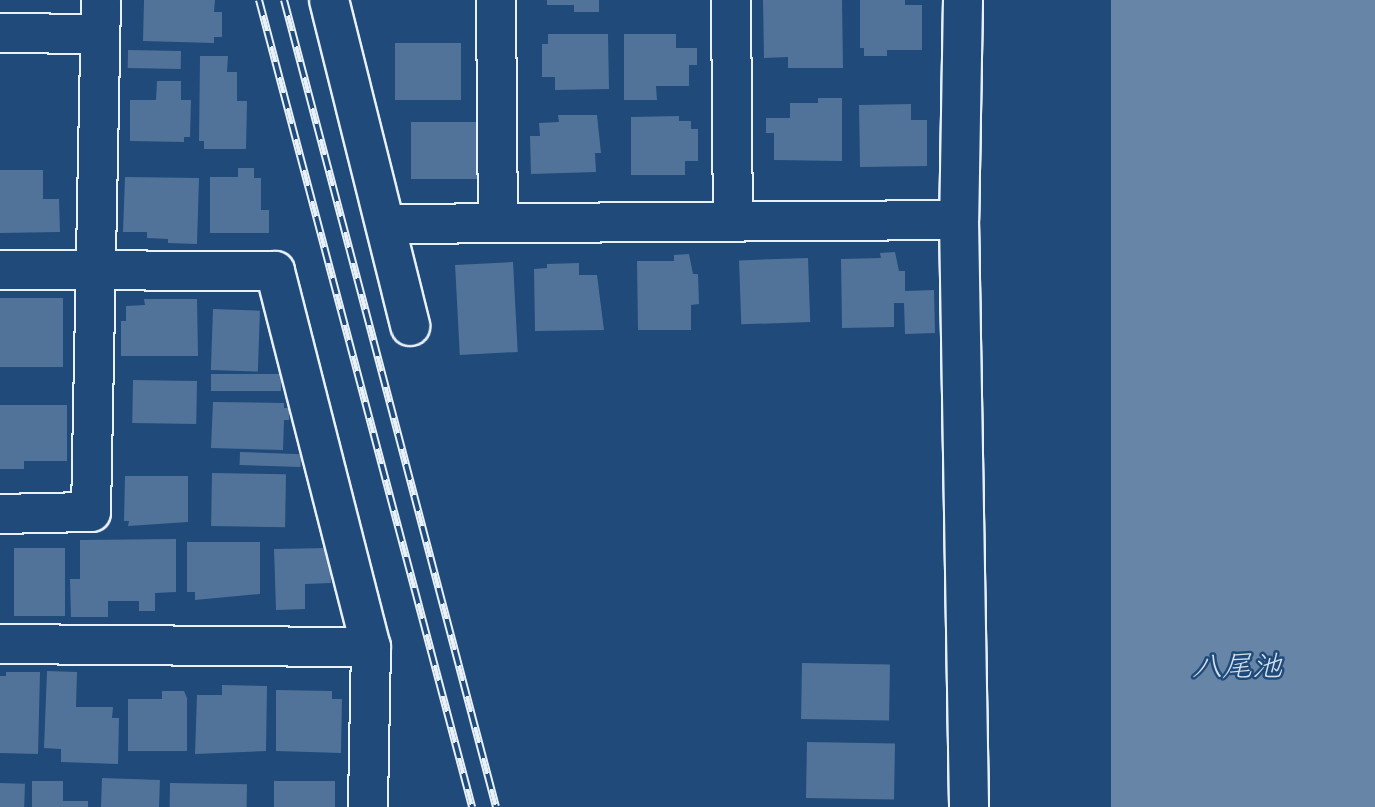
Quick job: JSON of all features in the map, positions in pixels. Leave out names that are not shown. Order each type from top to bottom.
[{"type":"street","points":[[328,0],[410,326]]},
{"type":"street","points":[[496,0],[498,223]]},
{"type":"street","points":[[731,0],[733,221]]},
{"type":"street","points":[[963,0],[959,220],[970,807]]},
{"type":"street","points":[[0,33],[101,17],[98,270],[91,512],[0,513]]},
{"type":"street","points":[[386,224],[959,220]]},
{"type":"street","points":[[0,270],[275,271],[371,647],[368,807]]},
{"type":"street","points":[[0,644],[371,647]]},
{"type":"water","name":"八尾池","points":[[1111,0],[1375,0],[1375,807],[1111,807]]},
{"type":"building","points":[[144,0],[215,0],[214,12],[222,12],[222,37],[214,37],[214,43],[143,41]]},
{"type":"building","points":[[547,0],[599,0],[599,12],[574,12],[574,5],[547,5]]},
{"type":"building","points":[[763,0],[842,0],[843,68],[788,68],[788,57],[764,58]]},
{"type":"building","points":[[860,0],[905,0],[905,5],[922,5],[922,50],[887,50],[887,56],[864,56],[864,48],[860,48]]},
{"type":"building","points":[[548,34],[608,34],[609,89],[555,90],[555,77],[542,77],[542,44],[548,44]]},
{"type":"building","points":[[624,34],[676,34],[676,48],[697,48],[697,65],[689,65],[689,86],[656,86],[657,100],[624,100]]},
{"type":"building","points":[[395,43],[461,43],[461,100],[395,100]]},
{"type":"building","points":[[128,50],[181,51],[181,69],[128,68]]},
{"type":"building","points":[[200,56],[228,56],[227,72],[237,72],[237,101],[247,101],[246,149],[204,149],[204,141],[199,141]]},
{"type":"building","points":[[157,81],[181,81],[181,100],[191,100],[190,137],[184,137],[184,142],[130,141],[130,100],[156,100]]},
{"type":"building","points":[[818,98],[842,98],[842,161],[774,160],[774,133],[766,133],[766,118],[790,118],[790,103],[818,103]]},
{"type":"building","points":[[911,104],[911,120],[927,120],[927,166],[860,167],[859,105]]},
{"type":"building","points":[[558,115],[597,115],[601,153],[595,153],[596,172],[531,174],[530,136],[540,136],[539,123],[559,122]]},
{"type":"building","points":[[679,116],[679,121],[691,121],[691,129],[698,129],[698,161],[685,161],[685,175],[631,175],[631,117]]},
{"type":"building","points":[[411,122],[477,122],[477,179],[411,179]]},
{"type":"building","points":[[238,168],[254,168],[254,178],[261,178],[261,210],[269,210],[269,233],[210,233],[210,177],[238,177]]},
{"type":"building","points":[[0,170],[43,170],[43,199],[59,199],[60,232],[0,233]]},
{"type":"building","points":[[125,177],[199,178],[197,244],[168,243],[168,239],[147,238],[147,232],[123,232]]},
{"type":"building","points":[[895,252],[899,271],[905,271],[905,291],[934,290],[935,333],[905,334],[904,303],[894,303],[894,327],[842,328],[841,259],[881,258],[880,253]]},
{"type":"building","points":[[689,254],[693,274],[698,274],[699,304],[691,305],[691,330],[638,330],[637,261],[674,261],[674,255]]},
{"type":"building","points":[[808,258],[810,322],[741,324],[739,260]]},
{"type":"building","points":[[513,262],[518,352],[460,355],[455,265]]},
{"type":"building","points":[[579,263],[579,275],[597,275],[604,330],[535,331],[534,269],[547,268],[547,264]]},
{"type":"building","points":[[0,298],[63,298],[63,367],[0,367]]},
{"type":"building","points":[[144,299],[197,299],[198,356],[121,356],[121,321],[126,321],[126,306],[145,305]]},
{"type":"building","points":[[213,309],[260,311],[258,372],[211,370]]},
{"type":"building","points":[[211,374],[281,374],[281,391],[211,391]]},
{"type":"building","points":[[133,380],[197,381],[196,424],[132,423]]},
{"type":"building","points":[[213,402],[284,403],[284,408],[289,408],[289,420],[284,420],[283,450],[211,448]]},
{"type":"building","points":[[0,405],[67,405],[67,461],[24,461],[24,469],[0,469]]},
{"type":"building","points":[[240,452],[301,454],[301,467],[240,465]]},
{"type":"building","points":[[212,473],[286,474],[285,527],[211,526]]},
{"type":"building","points":[[125,476],[188,476],[188,522],[128,526],[129,521],[124,521]]},
{"type":"building","points":[[176,539],[176,592],[155,593],[155,611],[139,611],[139,601],[108,601],[108,617],[71,617],[70,579],[80,579],[80,540]]},
{"type":"building","points":[[187,542],[260,542],[260,594],[195,600],[195,592],[187,592]]},
{"type":"building","points":[[14,548],[65,548],[65,616],[14,616]]},
{"type":"building","points":[[329,548],[331,583],[305,584],[305,609],[276,610],[274,549]]},
{"type":"building","points":[[802,663],[890,665],[889,721],[801,719]]},
{"type":"building","points":[[47,671],[77,672],[76,707],[113,707],[112,718],[119,718],[118,764],[61,762],[61,749],[44,748]]},
{"type":"building","points":[[6,672],[40,672],[38,754],[0,753],[0,676],[6,676]]},
{"type":"building","points":[[222,685],[267,686],[266,751],[195,754],[197,695],[222,695]]},
{"type":"building","points":[[276,690],[332,691],[332,699],[342,699],[341,753],[276,751]]},
{"type":"building","points":[[162,691],[184,691],[187,698],[187,751],[128,751],[128,699],[162,699]]},
{"type":"building","points":[[807,742],[895,744],[894,800],[806,798]]},
{"type":"building","points":[[102,778],[160,780],[159,807],[101,807]]},
{"type":"building","points":[[32,781],[63,781],[63,801],[88,801],[88,807],[32,807]]},
{"type":"building","points":[[274,781],[335,781],[335,807],[274,807]]},
{"type":"building","points":[[0,783],[25,784],[24,807],[0,807]]},
{"type":"building","points":[[170,783],[247,784],[247,807],[170,807]]},
{"type":"railway","points":[[259,0],[472,807]]},
{"type":"railway","points":[[284,0],[496,807]]}]
